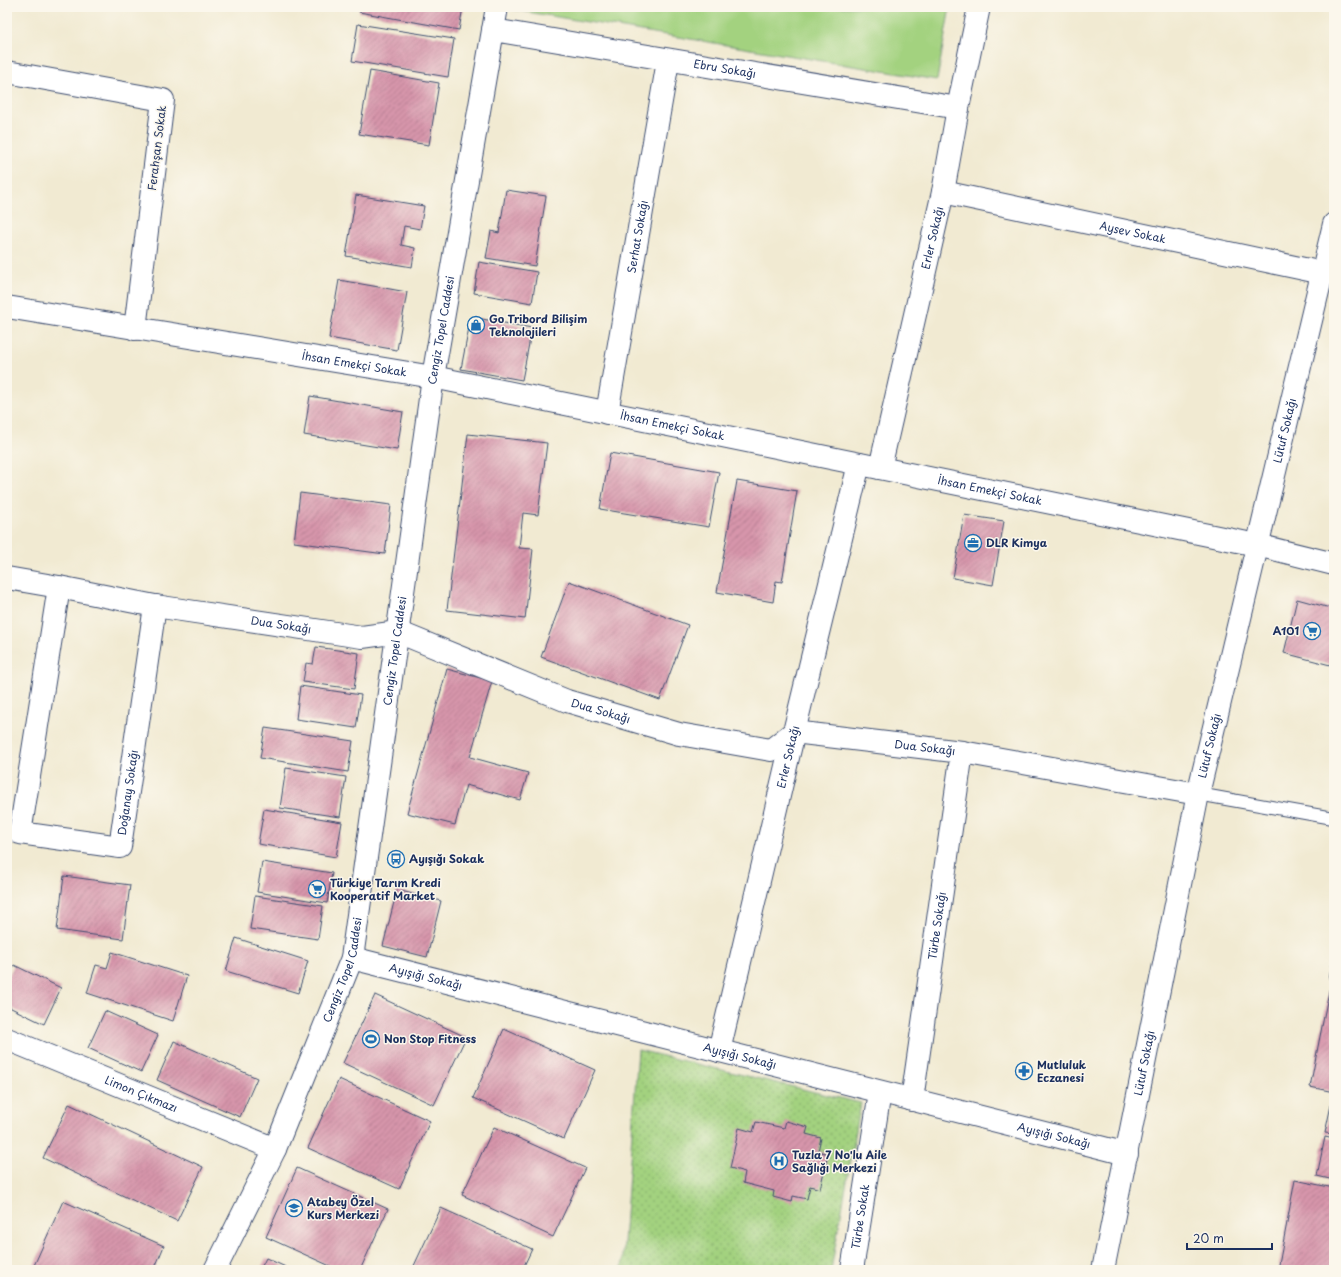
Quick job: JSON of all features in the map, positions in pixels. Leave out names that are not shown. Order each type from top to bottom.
[{"type":"street","name":"Cengiz Topel Caddesi","points":[[215,1270],[275,1149],[352,958],[433,377],[497,7]]},
{"type":"street","name":"Erler Sokağı","points":[[880,468],[943,192],[958,108],[979,7]]},
{"type":"street","name":"Ebru Sokağı","points":[[493,30],[668,61],[958,108]]},
{"type":"street","name":"Serhat Sokağı","points":[[607,413],[668,61]]},
{"type":"street","name":"Ferahşan Sokak","points":[[7,72],[163,100],[135,329]]},
{"type":"street","name":"Aysev Sokak","points":[[943,192],[1323,273]]},
{"type":"street","name":"Lütuf Sokağı","points":[[1103,1270],[1198,794],[1334,224]]},
{"type":"street","name":"İhsan Emekçi Sokak","points":[[7,307],[433,377],[1258,545],[1334,564]]},
{"type":"street","name":"Erler Sokağı","points":[[719,1051],[858,464]]},
{"type":"street","name":"Dua Sokağı","points":[[7,578],[155,606],[362,637],[398,632],[567,701],[679,734],[771,750],[794,732],[962,752],[1198,794]]},
{"type":"street","name":"Doğanay Sokağı","points":[[59,587],[20,833],[120,847],[155,606]]},
{"type":"street","name":"Türbe Sokağı","points":[[912,1100],[962,752]]},
{"type":"street","name":"Ayışığı Sokağı","points":[[352,958],[1127,1154]]},
{"type":"street","name":"Limon Çıkmazı","points":[[7,1039],[275,1149]]},
{"type":"street","name":"Türbe Sokak","points":[[852,1270],[880,1092]]},
{"type":"lane","points":[[1198,794],[1333,818]]},
{"type":"green space","points":[[509,7],[950,7],[937,80],[509,9]]},
{"type":"green space","points":[[638,1050],[861,1103],[831,1270],[622,1270]]},
{"type":"building","points":[[360,7],[463,7],[459,30],[359,12]]},
{"type":"building","points":[[358,24],[454,39],[448,77],[352,61]]},
{"type":"building","points":[[370,71],[439,83],[429,145],[359,134]]},
{"type":"building","points":[[506,190],[546,196],[535,266],[486,258],[491,231],[499,233]]},
{"type":"building","points":[[356,195],[424,206],[420,229],[404,226],[401,245],[415,248],[412,267],[346,256]]},
{"type":"building","points":[[479,262],[537,272],[532,303],[474,293]]},
{"type":"building","points":[[339,280],[407,292],[397,350],[329,338]]},
{"type":"building","points":[[471,317],[532,328],[522,380],[461,369]]},
{"type":"building","points":[[310,396],[403,412],[397,450],[304,435]]},
{"type":"building","points":[[468,434],[547,443],[538,515],[523,513],[519,548],[533,549],[525,619],[447,610]]},
{"type":"building","points":[[610,453],[719,472],[709,527],[600,509]]},
{"type":"building","points":[[737,481],[797,491],[782,582],[776,581],[773,602],[717,592]]},
{"type":"building","points":[[300,493],[391,505],[385,554],[294,542]]},
{"type":"building","points":[[964,515],[1004,521],[993,585],[953,578]]},
{"type":"building","points":[[569,581],[688,625],[660,700],[541,657]]},
{"type":"building","name":"A101","points":[[1297,599],[1334,609],[1334,666],[1284,653]]},
{"type":"building","points":[[316,647],[359,653],[354,689],[303,682],[306,663],[313,664]]},
{"type":"building","points":[[447,669],[492,681],[470,757],[528,773],[520,800],[466,785],[455,825],[407,813]]},
{"type":"building","points":[[300,686],[361,695],[356,728],[296,719]]},
{"type":"building","points":[[265,728],[353,741],[348,772],[260,758]]},
{"type":"building","points":[[286,768],[346,777],[340,817],[280,808]]},
{"type":"building","points":[[264,809],[342,822],[336,857],[258,844]]},
{"type":"building","points":[[262,862],[332,873],[327,903],[257,892]]},
{"type":"building","points":[[64,876],[130,885],[123,939],[57,930]]},
{"type":"building","points":[[397,890],[441,901],[427,957],[383,946]]},
{"type":"building","points":[[255,896],[323,906],[318,939],[250,929]]},
{"type":"building","points":[[236,938],[308,961],[298,993],[226,971]]},
{"type":"building","points":[[112,952],[187,976],[173,1021],[87,993],[96,965],[107,968]]},
{"type":"building","points":[[1334,956],[1334,980],[1329,979]]},
{"type":"building","points":[[14,965],[61,988],[44,1024],[7,1006],[7,979]]},
{"type":"building","points":[[1331,981],[1334,982],[1334,1092],[1310,1087]]},
{"type":"building","points":[[375,995],[466,1037],[434,1105],[343,1063]]},
{"type":"building","points":[[105,1011],[158,1035],[141,1072],[88,1048]]},
{"type":"building","points":[[504,1029],[595,1070],[564,1139],[473,1098]]},
{"type":"building","points":[[174,1041],[257,1078],[240,1117],[157,1080]]},
{"type":"building","points":[[339,1079],[430,1121],[399,1189],[308,1148]]},
{"type":"building","points":[[1334,1096],[1334,1134],[1325,1133]]},
{"type":"building","points":[[69,1104],[203,1167],[177,1221],[43,1158]]},
{"type":"building","name":"Tuzla 7 No'lu Aile Sağlığı Merkezi","points":[[786,1121],[808,1127],[806,1134],[821,1138],[818,1151],[828,1154],[820,1189],[810,1186],[807,1199],[793,1196],[792,1202],[773,1197],[774,1191],[743,1183],[745,1172],[730,1168],[739,1128],[753,1132],[756,1122],[784,1128]]},
{"type":"building","points":[[494,1127],[585,1168],[553,1237],[462,1195]]},
{"type":"building","points":[[1325,1137],[1334,1139],[1334,1180],[1317,1176]]},
{"type":"building","points":[[297,1168],[388,1209],[360,1270],[339,1270],[266,1237]]},
{"type":"building","points":[[1295,1180],[1334,1188],[1334,1270],[1278,1270]]},
{"type":"building","points":[[63,1201],[164,1246],[154,1270],[32,1270]]},
{"type":"building","points":[[441,1208],[532,1249],[522,1270],[412,1270]]},
{"type":"building","points":[[266,1258],[292,1270],[260,1270]]},
{"type":"place","name":"Go Tri̇bord Bi̇li̇şi̇m Teknoloji̇leri","points":[[476,325]]},
{"type":"place","name":"DLR Kimya","points":[[973,543]]},
{"type":"place","name":"A101","points":[[1312,631]]},
{"type":"place","name":"Ayışığı Sokak","points":[[396,859]]},
{"type":"place","name":"Türkiye Tarım Kredi Kooperatif Market","points":[[317,889]]},
{"type":"place","name":"Non Stop Fitness","points":[[371,1039]]},
{"type":"place","name":"Mutluluk Eczanesi","points":[[1024,1071]]},
{"type":"place","name":"Tuzla 7 No'lu Aile Sağlığı Merkezi","points":[[779,1161]]},
{"type":"place","name":"Atabey Özel Kurs Merkezi","points":[[294,1208]]}]
